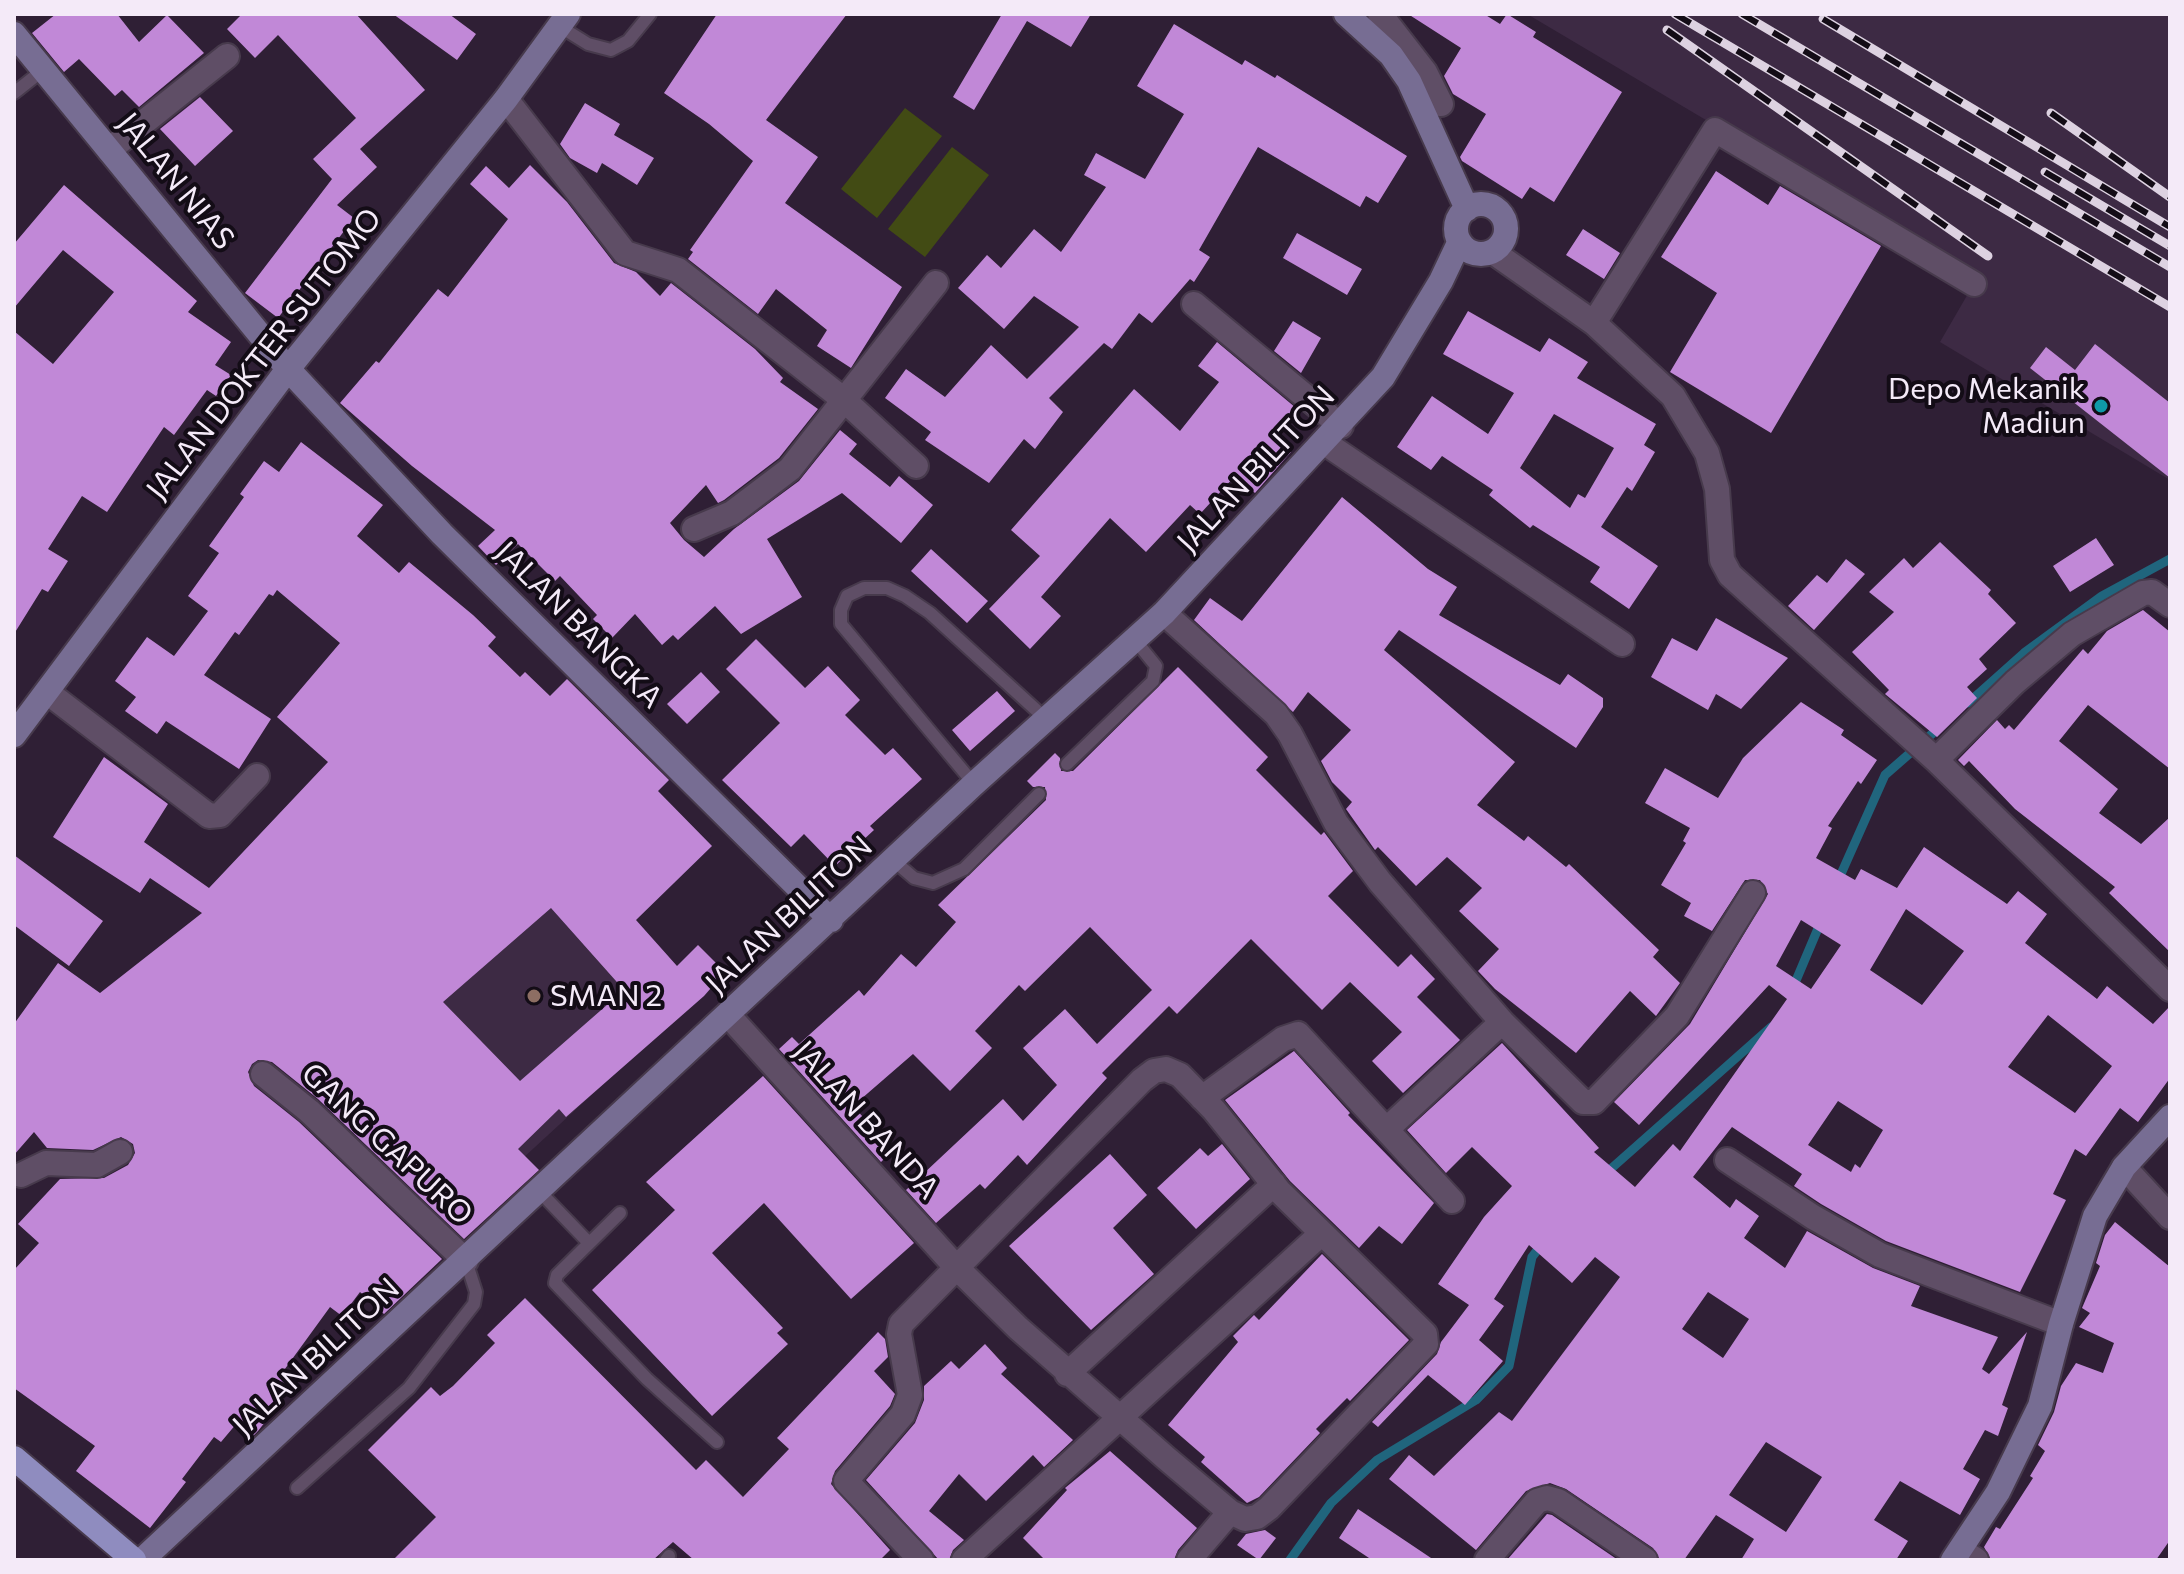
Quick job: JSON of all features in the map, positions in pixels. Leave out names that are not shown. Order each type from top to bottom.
[{"type":"main road","points":[[14,1458],[134,1560]]},
{"type":"street","points":[[1346,14],[1391,55],[1409,81],[1470,207]]},
{"type":"street","points":[[1380,14],[1425,72],[1441,104]]},
{"type":"street","name":"JALAN DOKTER SUTOMO","points":[[14,735],[288,369],[506,99],[563,20]]},
{"type":"street","name":"JALAN NIAS","points":[[14,34],[288,369]]},
{"type":"street","points":[[109,150],[227,56]]},
{"type":"street","points":[[506,99],[625,253],[678,270],[843,399],[916,466]]},
{"type":"street","points":[[1594,323],[1715,130],[1974,284]]},
{"type":"street","points":[[1503,252],[1506,227],[1500,213],[1488,205],[1470,207],[1455,228],[1464,247],[1481,255],[1503,252],[1594,323],[1673,396],[1707,453],[1717,489],[1719,544],[1730,575],[1903,729],[2170,989]]},
{"type":"street","name":"JALAN BILITON","points":[[142,1560],[729,1016],[974,784],[1164,613],[1383,377],[1464,247]]},
{"type":"street","points":[[694,529],[732,513],[790,469],[936,283]]},
{"type":"street","points":[[1194,304],[1333,434],[1622,644]]},
{"type":"street","name":"JALAN BANGKA","points":[[288,369],[442,534],[831,920]]},
{"type":"street","points":[[1935,760],[2015,682],[2072,634],[2143,593],[2152,592],[2167,600]]},
{"type":"street","points":[[1164,613],[1276,714],[1296,744],[1320,796],[1363,860],[1502,1022],[1583,1102],[1594,1102],[1677,1016],[1753,893]]},
{"type":"street","points":[[47,692],[209,816],[220,815],[257,776]]},
{"type":"street","name":"JALAN BANDA","points":[[729,1016],[956,1267],[1067,1374],[1230,1512]]},
{"type":"street","points":[[1387,1129],[1502,1022]]},
{"type":"street","points":[[1202,1098],[1283,1039],[1298,1034],[1452,1201]]},
{"type":"street","points":[[921,1560],[846,1481],[903,1414],[910,1395],[899,1334],[901,1324],[1074,1145],[1154,1071],[1166,1069],[1180,1075],[1202,1098],[1274,1184],[1425,1334],[1426,1344],[1269,1508],[1257,1517],[1245,1519],[1230,1512],[1189,1560]]},
{"type":"street","name":"GANG GAPURO","points":[[263,1074],[309,1111],[466,1261]]},
{"type":"street","points":[[1963,1557],[2040,1406],[2061,1324],[2095,1216],[2124,1167],[2170,1117]]},
{"type":"street","points":[[24,1171],[46,1163],[97,1165],[120,1152]]},
{"type":"street","points":[[1727,1160],[1813,1217],[1880,1255],[1953,1286],[2061,1324]]},
{"type":"street","points":[[2124,1167],[2170,1217]]},
{"type":"street","points":[[1067,1374],[1274,1184]]},
{"type":"street","points":[[964,1560],[1322,1233]]},
{"type":"street","points":[[1487,1560],[1537,1501],[1547,1498],[1558,1501],[1645,1560]]},
{"type":"lane","points":[[563,20],[588,44],[611,50],[628,41],[650,14]]},
{"type":"lane","points":[[14,93],[43,70]]},
{"type":"lane","points":[[974,784],[841,624],[841,610],[847,596],[864,588],[887,588],[905,596],[930,613],[1046,719]]},
{"type":"lane","points":[[1067,764],[1153,681],[1156,666],[1135,640]]},
{"type":"lane","points":[[893,860],[914,878],[933,883],[964,869],[1039,794]]},
{"type":"lane","points":[[540,1192],[589,1243]]},
{"type":"lane","points":[[620,1213],[557,1275],[555,1283],[647,1379],[717,1442]]},
{"type":"lane","points":[[297,1488],[409,1388],[474,1304],[477,1297],[466,1261]]},
{"type":"shaded area","points":[[1527,14],[2170,14],[2170,480],[1940,342],[1976,280]]},
{"type":"shaded area","name":"SMAN 2","points":[[552,835],[697,998],[522,1159],[371,995]]},
{"type":"green space","points":[[905,108],[942,136],[877,218],[841,189]]},
{"type":"green space","points":[[952,147],[989,175],[925,257],[888,229]]},
{"type":"building","points":[[56,14],[117,14],[139,42],[167,15],[204,53],[139,107],[122,90],[115,96],[79,59],[64,72],[32,33]]},
{"type":"building","points":[[242,14],[356,14],[425,90],[360,149],[377,167],[337,205],[354,218],[278,318],[245,293],[332,179],[313,159],[356,118],[278,35],[255,58],[227,29]]},
{"type":"building","points":[[393,14],[449,14],[476,34],[457,60]]},
{"type":"building","points":[[717,14],[847,14],[766,120],[818,157],[785,203],[902,287],[851,368],[817,346],[827,330],[776,289],[758,314],[688,259],[693,252],[690,250],[753,161],[709,124],[664,93]]},
{"type":"building","points":[[1002,14],[1091,14],[1071,47],[1027,21],[974,110],[953,97]]},
{"type":"building","points":[[1408,14],[1484,14],[1500,24],[1507,14],[1536,32],[1533,37],[1622,92],[1554,202],[1530,187],[1522,199],[1462,161],[1460,157],[1486,114],[1453,94],[1444,76],[1461,48]]},
{"type":"building","points":[[1174,24],[1242,65],[1245,60],[1275,78],[1277,75],[1407,156],[1378,203],[1366,196],[1360,207],[1258,147],[1199,250],[1210,257],[1194,282],[1190,279],[1152,323],[1139,313],[1112,349],[1104,343],[1049,398],[1063,412],[1035,449],[1024,439],[989,483],[925,440],[931,432],[885,398],[906,369],[945,397],[991,345],[1027,379],[1079,327],[1034,296],[1004,329],[958,288],[987,255],[1001,268],[1034,229],[1061,252],[1106,187],[1084,175],[1096,153],[1145,179],[1184,114],[1137,86]]},
{"type":"building","points":[[200,97],[233,131],[195,166],[160,129]]},
{"type":"building","points":[[585,103],[620,124],[614,135],[654,158],[637,185],[602,163],[597,173],[570,158],[560,144]]},
{"type":"building","points":[[530,165],[567,202],[614,263],[636,272],[660,296],[671,283],[755,349],[783,378],[780,382],[818,409],[779,458],[724,500],[718,503],[706,485],[670,523],[684,540],[704,557],[734,529],[799,481],[840,430],[857,444],[849,454],[890,487],[899,476],[933,505],[901,543],[842,493],[767,539],[802,597],[741,634],[715,606],[678,640],[673,635],[662,645],[635,614],[612,638],[593,619],[597,615],[560,576],[555,581],[518,544],[496,565],[478,546],[495,530],[412,466],[340,403],[376,361],[379,363],[438,289],[448,297],[508,219],[470,184],[486,166],[509,188]]},
{"type":"building","points":[[1716,171],[1768,205],[1780,186],[1881,246],[1771,433],[1670,372],[1717,293],[1661,257]]},
{"type":"building","points":[[64,185],[197,301],[188,312],[231,342],[215,365],[231,375],[216,396],[207,390],[174,435],[164,427],[107,512],[82,496],[48,549],[68,561],[48,592],[42,589],[14,634],[14,331],[53,364],[114,292],[63,250],[14,308],[14,244]]},
{"type":"building","points":[[1583,229],[1620,253],[1604,279],[1566,255]]},
{"type":"building","points":[[1297,233],[1362,269],[1347,295],[1283,258]]},
{"type":"building","points":[[1468,311],[1540,352],[1549,338],[1588,362],[1577,378],[1656,424],[1644,445],[1655,452],[1632,491],[1627,487],[1601,527],[1658,566],[1629,609],[1590,582],[1600,567],[1533,525],[1530,528],[1489,495],[1493,490],[1442,456],[1431,470],[1397,447],[1432,396],[1488,434],[1514,393],[1443,354]],"holes":[[[1554,414],[1614,448],[1585,498],[1578,494],[1570,508],[1520,468]]]},
{"type":"building","points":[[1293,321],[1321,338],[1301,373],[1274,351]]},
{"type":"building","points":[[1217,342],[1296,408],[1274,438],[1291,452],[1255,493],[1235,476],[1200,514],[1190,505],[1146,552],[1110,518],[1041,597],[1061,616],[1030,649],[989,609],[1040,556],[1011,530],[1134,389],[1180,431],[1219,382],[1198,366]]},
{"type":"building","points":[[2095,344],[2170,403],[2170,478],[2030,368],[2046,347],[2075,370]]},
{"type":"building","points":[[301,442],[383,505],[357,536],[399,573],[409,562],[473,615],[496,637],[488,646],[520,677],[525,672],[550,696],[567,679],[669,780],[658,791],[712,846],[636,920],[677,966],[698,945],[725,972],[704,996],[566,1117],[559,1109],[518,1149],[539,1170],[464,1239],[318,1099],[272,1062],[258,1060],[252,1064],[248,1072],[254,1086],[299,1122],[442,1259],[384,1314],[360,1292],[342,1316],[330,1307],[282,1373],[295,1384],[258,1431],[253,1436],[237,1423],[221,1442],[214,1437],[182,1479],[186,1482],[150,1528],[76,1471],[95,1446],[14,1388],[14,1270],[39,1243],[18,1224],[60,1179],[104,1178],[128,1165],[135,1153],[133,1144],[121,1137],[93,1150],[47,1148],[34,1132],[14,1155],[14,1024],[58,963],[100,993],[202,913],[150,878],[140,893],[53,837],[104,757],[168,804],[144,842],[209,888],[328,762],[277,717],[340,643],[277,590],[273,596],[269,594],[239,635],[235,632],[204,675],[271,719],[239,769],[166,721],[157,734],[125,711],[136,697],[115,681],[147,637],[174,656],[208,611],[188,596],[219,553],[209,546],[244,497],[240,494],[264,461],[279,472]],"holes":[[[551,908],[624,990],[520,1081],[443,1002]]]},
{"type":"building","points":[[1342,497],[1428,569],[1457,587],[1439,615],[1560,685],[1568,674],[1603,698],[1603,707],[1576,748],[1399,630],[1384,650],[1515,762],[1477,805],[1524,841],[1528,836],[1566,867],[1569,864],[1659,950],[1653,957],[1680,983],[1656,1016],[1630,991],[1576,1053],[1495,989],[1478,971],[1499,949],[1459,911],[1482,888],[1447,857],[1416,886],[1378,847],[1375,850],[1346,809],[1352,802],[1332,782],[1321,761],[1351,730],[1308,692],[1293,712],[1194,620],[1210,598],[1242,621]]},
{"type":"building","points":[[2096,538],[2114,565],[2070,592],[2053,566]]},
{"type":"building","points":[[1940,542],[1991,590],[1988,594],[2016,623],[1979,659],[1987,669],[1967,687],[1977,698],[1937,737],[1885,694],[1889,690],[1852,652],[1894,612],[1869,592],[1904,558],[1913,568]]},
{"type":"building","points":[[931,549],[988,601],[967,623],[911,571]]},
{"type":"building","points":[[1846,559],[1865,574],[1814,630],[1788,606],[1817,575],[1827,583]]},
{"type":"building","points":[[2143,610],[2170,632],[2170,769],[2088,705],[2059,741],[2118,789],[2099,813],[2141,844],[2170,817],[2170,952],[2109,893],[2115,887],[2015,809],[1969,761],[1964,766],[1958,760],[1997,720],[2005,729],[2009,725],[2014,730],[2083,649],[2088,654],[2107,631]]},
{"type":"building","points":[[1716,618],[1788,658],[1741,709],[1716,694],[1708,710],[1651,677],[1672,638],[1697,651]]},
{"type":"building","points":[[756,639],[805,688],[828,666],[860,700],[845,715],[885,755],[893,748],[922,779],[870,826],[874,830],[835,866],[804,834],[791,847],[722,780],[780,723],[726,669]]},
{"type":"building","points":[[1178,667],[1268,757],[1256,770],[1321,835],[1324,832],[1353,871],[1328,896],[1398,967],[1411,954],[1435,979],[1417,997],[1460,1040],[1403,1093],[1372,1061],[1402,1032],[1350,982],[1322,1010],[1251,939],[1177,1014],[1169,1006],[1102,1073],[1107,1078],[1027,1165],[1018,1155],[985,1189],[980,1184],[936,1223],[906,1190],[1003,1099],[1023,1121],[1057,1085],[1023,1048],[1065,1009],[1097,1044],[1152,990],[1090,927],[1025,991],[1019,985],[975,1031],[992,1048],[950,1091],[913,1054],[853,1106],[893,1150],[881,1162],[779,1049],[792,1037],[799,1044],[859,990],[864,996],[901,954],[916,967],[956,922],[938,905],[1046,800],[1045,787],[1033,787],[1027,781],[1055,753],[1060,758],[1061,771],[1073,771]]},
{"type":"building","points":[[701,672],[720,692],[687,724],[667,704]]},
{"type":"building","points":[[997,691],[1015,711],[970,751],[952,730]]},
{"type":"building","points":[[1801,702],[1844,730],[1841,735],[1877,760],[1861,784],[1858,781],[1828,826],[1832,828],[1816,858],[1855,880],[1861,869],[1897,888],[1924,847],[2007,904],[2018,891],[2047,914],[2025,943],[2097,999],[2107,986],[2153,1024],[2170,1006],[2170,1078],[2138,1122],[2120,1108],[2086,1156],[2075,1149],[2053,1194],[2066,1200],[2020,1292],[1886,1241],[1821,1204],[1794,1186],[1802,1174],[1732,1127],[1693,1177],[1730,1208],[1736,1199],[1759,1216],[1744,1238],[1785,1268],[1807,1231],[1873,1268],[1920,1286],[1911,1306],[1998,1337],[1982,1369],[1989,1374],[2027,1332],[2002,1405],[2008,1408],[1998,1436],[1985,1430],[1963,1469],[1980,1479],[1960,1515],[1900,1481],[1874,1520],[1908,1541],[1896,1560],[1741,1560],[1754,1539],[1716,1515],[1684,1560],[1660,1560],[1653,1548],[1566,1489],[1550,1483],[1526,1491],[1476,1550],[1389,1479],[1409,1455],[1434,1476],[1499,1412],[1512,1421],[1620,1277],[1595,1257],[1572,1283],[1529,1245],[1494,1299],[1504,1306],[1479,1340],[1503,1361],[1465,1405],[1428,1375],[1378,1427],[1372,1422],[1437,1354],[1441,1342],[1469,1305],[1438,1284],[1484,1217],[1512,1186],[1472,1147],[1446,1173],[1407,1130],[1502,1043],[1599,1148],[1594,1152],[1635,1187],[1673,1144],[1680,1151],[1787,999],[1769,985],[1639,1125],[1614,1102],[1690,1024],[1768,894],[1760,880],[1745,880],[1712,931],[1684,916],[1691,903],[1661,885],[1686,843],[1683,841],[1690,828],[1645,803],[1665,768],[1718,798],[1743,758]],"holes":[[[1906,909],[1964,951],[1922,1005],[1870,970]],[[1801,920],[1841,945],[1811,989],[1776,966]],[[2048,1015],[2112,1066],[2075,1113],[2008,1067]],[[1838,1101],[1883,1130],[1860,1168],[1855,1164],[1851,1172],[1808,1145]],[[1708,1292],[1749,1319],[1723,1358],[1682,1329]],[[1766,1442],[1822,1477],[1786,1532],[1729,1495]]]},
{"type":"building","points":[[14,855],[103,921],[69,966],[14,925]]},
{"type":"building","points":[[1294,1051],[1350,1113],[1348,1115],[1434,1203],[1402,1244],[1379,1226],[1359,1248],[1290,1181],[1225,1100]]},
{"type":"building","points":[[763,1076],[914,1243],[851,1299],[764,1203],[712,1253],[783,1328],[777,1333],[788,1344],[712,1416],[592,1290],[675,1210],[646,1182]]},
{"type":"building","points":[[1222,1144],[1250,1179],[1196,1229],[1157,1188],[1200,1148],[1208,1156]]},
{"type":"building","points":[[1110,1154],[1147,1195],[1113,1228],[1154,1274],[1091,1330],[1009,1246]]},
{"type":"building","points":[[2115,1222],[2170,1267],[2170,1540],[2156,1560],[1991,1560],[1984,1547],[1996,1527],[2000,1529],[2033,1478],[2030,1476],[2045,1451],[2038,1445],[2054,1412],[2061,1386],[2076,1363],[2103,1373],[2114,1343],[2079,1327],[2090,1313],[2082,1308],[2100,1266],[2096,1263],[2105,1235]]},
{"type":"building","points":[[1322,1254],[1409,1340],[1350,1401],[1347,1398],[1316,1429],[1320,1433],[1259,1497],[1247,1503],[1201,1462],[1205,1457],[1168,1425],[1238,1342],[1233,1336],[1254,1315],[1259,1320]]},
{"type":"building","points":[[525,1298],[696,1470],[706,1460],[743,1497],[789,1449],[777,1438],[878,1332],[885,1339],[888,1357],[874,1371],[895,1394],[890,1406],[835,1471],[831,1484],[890,1550],[880,1560],[694,1560],[673,1542],[653,1560],[393,1560],[436,1517],[368,1450],[431,1387],[440,1396],[453,1386],[495,1343],[487,1335]]},
{"type":"building","points":[[985,1344],[1007,1368],[1001,1374],[1073,1440],[1044,1467],[1033,1455],[986,1501],[959,1474],[929,1511],[964,1540],[953,1550],[949,1560],[939,1560],[866,1480],[915,1423],[924,1400],[924,1386],[951,1361],[959,1369]]},
{"type":"building","points":[[1110,1451],[1197,1528],[1178,1550],[1174,1560],[1045,1560],[1023,1538],[1067,1490],[1065,1488]]},
{"type":"building","points":[[1358,1509],[1434,1560],[1372,1560],[1339,1538]]},
{"type":"building","points":[[1547,1514],[1552,1515],[1618,1560],[1507,1560]]},
{"type":"building","points":[[1265,1530],[1276,1538],[1259,1560],[1237,1545],[1246,1534]]},
{"type":"waterway","points":[[1968,703],[2024,653],[2102,596],[2170,559]]},
{"type":"waterway","points":[[1837,883],[1885,775],[1941,726]]},
{"type":"waterway","points":[[1792,990],[1822,919]]},
{"type":"waterway","points":[[1605,1174],[1771,1027]]},
{"type":"waterway","points":[[1290,1560],[1331,1503],[1377,1460],[1476,1400],[1509,1366],[1532,1257],[1542,1244]]},
{"type":"railway","points":[[1675,14],[2170,307]]},
{"type":"railway","points":[[1742,14],[2170,267]]},
{"type":"railway","points":[[1823,19],[2170,227]]},
{"type":"railway","points":[[1667,30],[1988,256]]},
{"type":"railway","points":[[2051,113],[2170,197]]},
{"type":"railway","points":[[2045,172],[2170,246]]},
{"type":"place","name":"Depo Mekanik Madiun","points":[[2101,406]]},
{"type":"place","name":"SMAN 2","points":[[534,996]]}]
